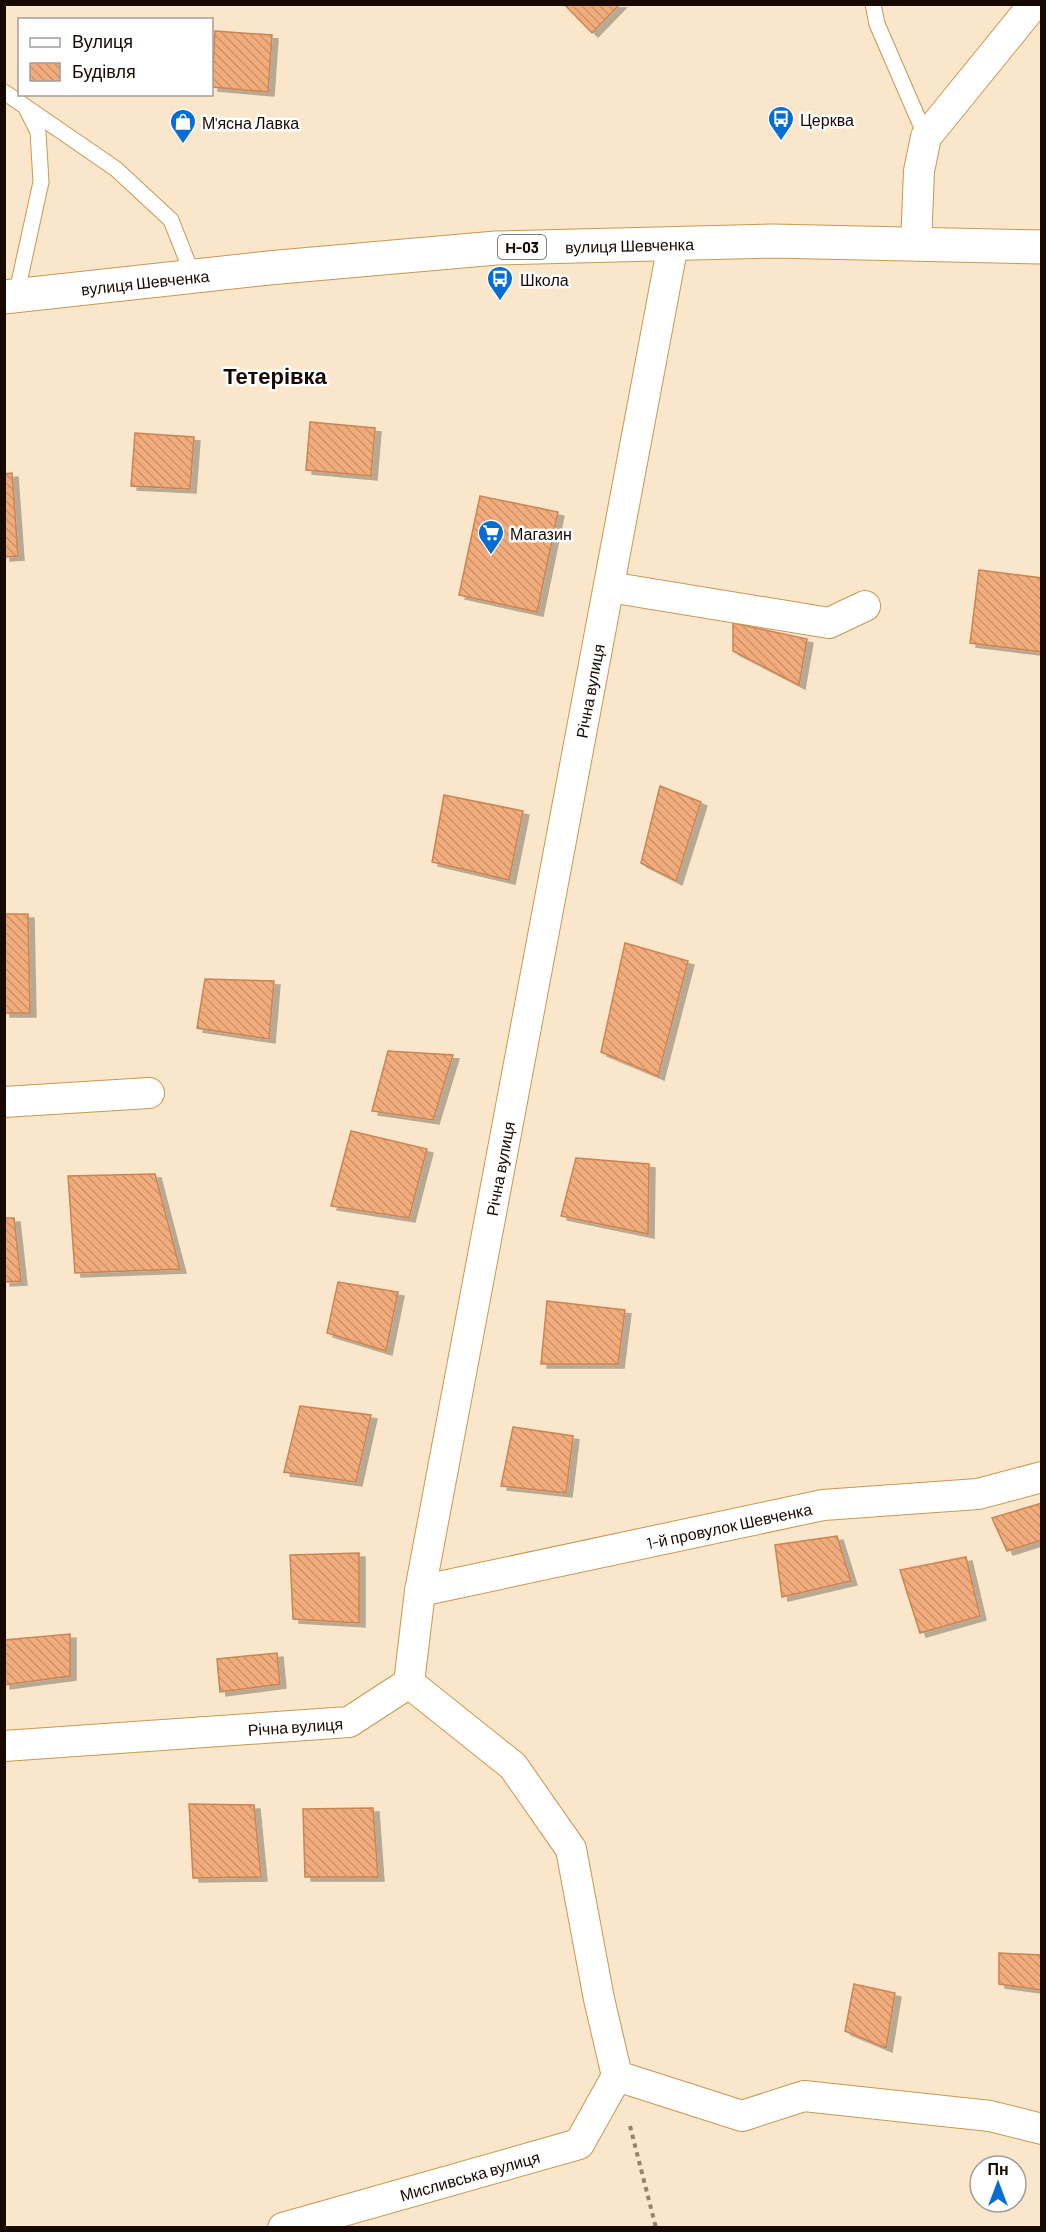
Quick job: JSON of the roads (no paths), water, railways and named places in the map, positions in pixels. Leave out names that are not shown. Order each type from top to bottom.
[{"type":"main road","name":"вулиця Шевченка","points":[[10,296],[193,276],[496,248],[772,241],[1041,247]]},
{"type":"street","points":[[916,244],[919,171],[927,137],[1034,4]]},
{"type":"street","name":"Річна вулиця","points":[[4,1746],[349,1722],[409,1683],[420,1591],[673,244]]},
{"type":"street","points":[[609,587],[828,623],[865,606]]},
{"type":"street","points":[[4,1102],[149,1093]]},
{"type":"street","name":"1-й провулок Шевченка","points":[[420,1591],[823,1505],[978,1494],[1041,1477]]},
{"type":"street","points":[[409,1683],[513,1766],[571,1848],[599,1999],[617,2076],[742,2116],[804,2096],[990,2116],[1041,2129]]},
{"type":"street","name":"Мисливська вулиця","points":[[283,2228],[579,2144],[617,2076]]},
{"type":"lane","points":[[873,4],[877,24],[927,137]]},
{"type":"lane","points":[[4,92],[116,169],[171,220],[193,276]]},
{"type":"lane","points":[[10,296],[41,182],[38,132],[26,107]]},
{"type":"place","name":"Церква","points":[[781,142]]},
{"type":"place","name":"М'ясна Лавка","points":[[183,145]]},
{"type":"place","name":"Школа","points":[[500,302]]},
{"type":"place","name":"Магазин","points":[[491,556]]},
{"type":"district","name":"Тетерівка","points":[[275,375]]}]
